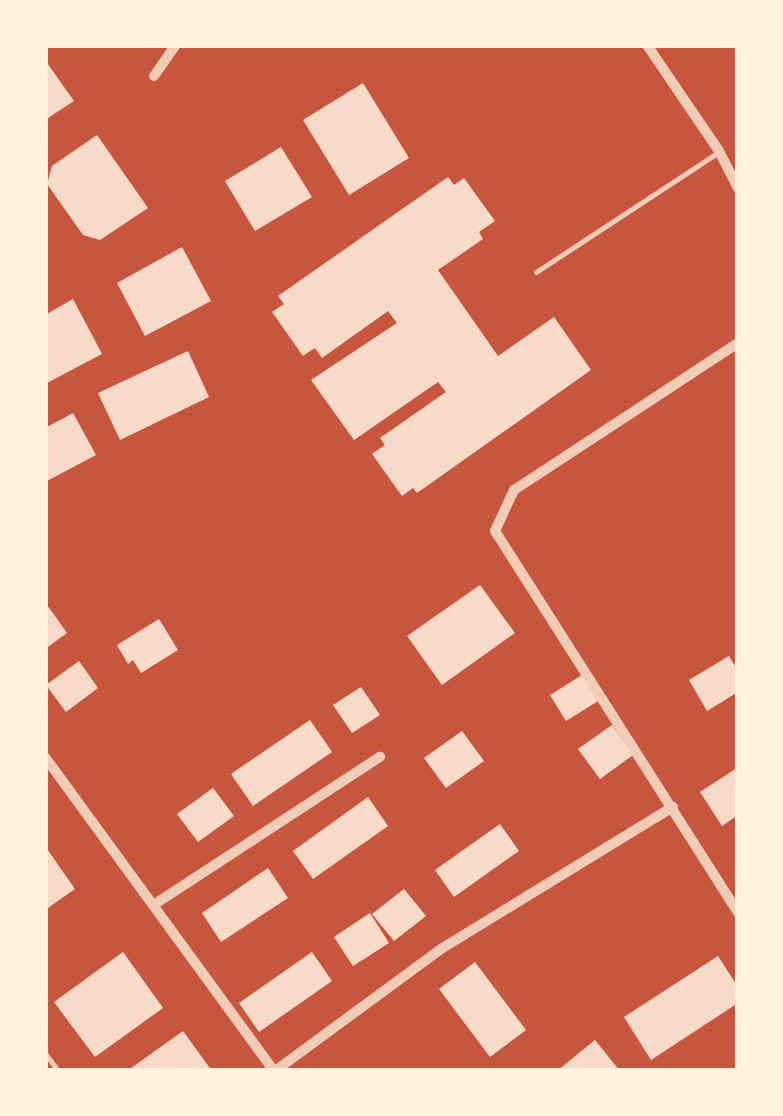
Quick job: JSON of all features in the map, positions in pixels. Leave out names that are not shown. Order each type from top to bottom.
[{"type":"street","points":[[154,76],[176,45]]},
{"type":"street","points":[[646,45],[720,152],[738,188]]},
{"type":"street","points":[[738,343],[514,490],[495,531],[738,912]]},
{"type":"street","points":[[45,757],[274,1071],[441,949],[673,807]]},
{"type":"street","points":[[155,904],[380,757]]},
{"type":"lane","points":[[536,272],[720,152]]},
{"type":"lane","points":[[45,1053],[58,1071]]},
{"type":"building","points":[[45,60],[74,101],[45,120]]},
{"type":"building","points":[[363,83],[409,158],[349,195],[303,120]]},
{"type":"building","points":[[97,135],[148,208],[100,240],[83,235],[47,184],[52,166]]},
{"type":"building","points":[[281,147],[312,197],[255,231],[225,181]]},
{"type":"building","points":[[448,177],[454,185],[464,178],[495,221],[479,232],[483,239],[438,270],[498,356],[554,317],[591,370],[417,493],[413,488],[402,496],[372,454],[385,445],[380,438],[446,392],[438,382],[354,440],[311,380],[397,323],[388,311],[322,358],[315,348],[303,356],[272,312],[284,304],[278,296]]},
{"type":"building","points":[[182,247],[211,301],[145,336],[117,283]]},
{"type":"building","points":[[73,299],[102,354],[45,384],[45,315]]},
{"type":"building","points":[[188,351],[209,397],[120,440],[98,393]]},
{"type":"building","points":[[73,413],[96,455],[45,482],[45,428]]},
{"type":"building","points":[[480,585],[515,633],[442,685],[407,636]]},
{"type":"building","points":[[45,602],[67,633],[45,649]]},
{"type":"building","points":[[159,619],[178,650],[141,673],[133,660],[128,664],[117,645]]},
{"type":"building","points":[[729,656],[738,671],[738,692],[707,711],[689,680]]},
{"type":"building","points":[[79,661],[98,688],[66,712],[46,685]]},
{"type":"building","points":[[587,672],[603,698],[566,721],[550,695]]},
{"type":"building","points":[[361,687],[380,715],[352,733],[333,705]]},
{"type":"building","points":[[310,720],[332,752],[253,806],[231,774]]},
{"type":"building","points":[[612,725],[633,755],[600,779],[578,749]]},
{"type":"building","points":[[462,731],[484,761],[446,788],[424,758]]},
{"type":"building","points":[[737,768],[738,815],[722,826],[700,792]]},
{"type":"building","points":[[213,788],[234,816],[198,842],[177,814]]},
{"type":"building","points":[[368,797],[388,826],[313,879],[293,851]]},
{"type":"building","points":[[500,824],[519,851],[454,897],[435,870]]},
{"type":"building","points":[[45,846],[75,889],[45,910]]},
{"type":"building","points":[[268,868],[288,898],[221,942],[202,913]]},
{"type":"building","points":[[404,889],[426,916],[394,941],[372,914]]},
{"type":"building","points":[[370,913],[389,943],[353,966],[334,937]]},
{"type":"building","points":[[123,952],[163,1008],[95,1057],[54,1002]]},
{"type":"building","points":[[312,952],[332,981],[259,1032],[239,1003]]},
{"type":"building","points":[[718,956],[738,987],[738,1003],[651,1060],[624,1017]]},
{"type":"building","points":[[475,962],[526,1030],[490,1057],[439,989]]},
{"type":"building","points":[[183,1031],[212,1071],[127,1071]]},
{"type":"building","points":[[595,1040],[620,1071],[557,1071]]}]
